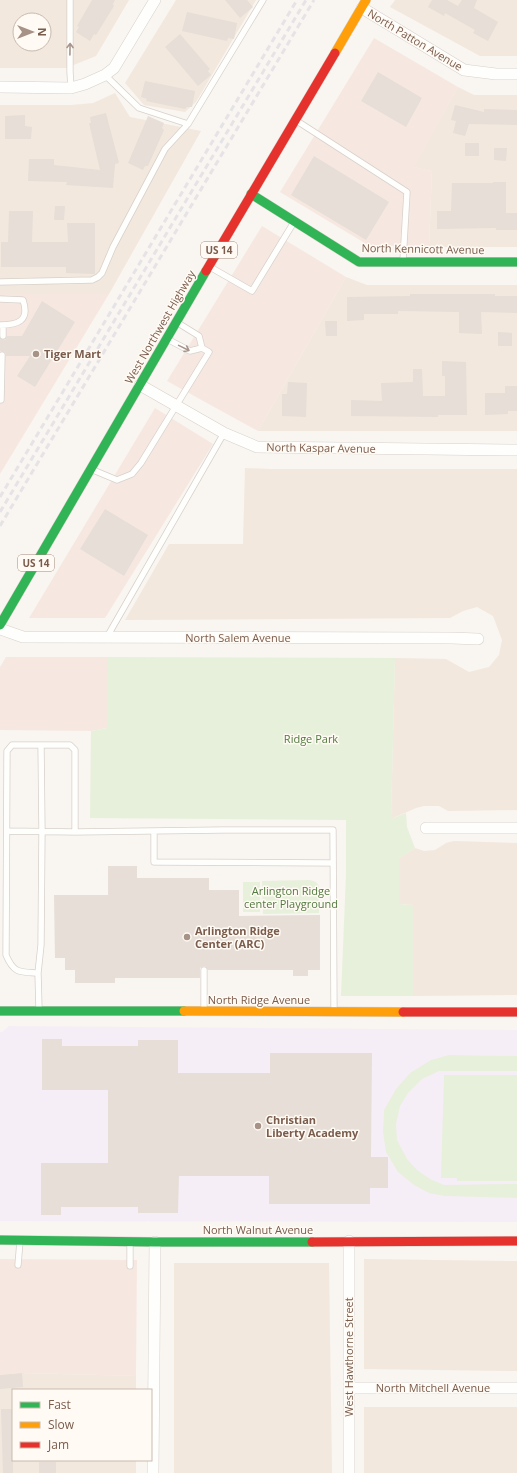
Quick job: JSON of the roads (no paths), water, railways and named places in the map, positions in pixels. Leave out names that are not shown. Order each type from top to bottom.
[{"type":"street","points":[[0,87],[71,88],[85,84],[105,75],[114,68],[155,0]]},
{"type":"street","name":"North Patton Avenue","points":[[364,4],[464,70],[496,74],[517,74]]},
{"type":"street","name":"West Northwest Highway","points":[[0,625],[251,194],[364,4]]},
{"type":"street","name":"North Kennicott Avenue","points":[[251,194],[359,262],[517,262]]},
{"type":"street","name":"North Kaspar Avenue","points":[[140,385],[224,433],[257,447],[517,450]]},
{"type":"street","points":[[10,594],[25,582]]},
{"type":"street","name":"North Salem Avenue","points":[[0,629],[23,637],[478,639]]},
{"type":"street","points":[[426,828],[517,828]]},
{"type":"street","name":"North Ridge Avenue","points":[[0,1011],[517,1012]]},
{"type":"street","name":"North Walnut Avenue","points":[[0,1240],[155,1242],[517,1241]]},
{"type":"street","points":[[153,1473],[155,1242]]},
{"type":"street","name":"West Hawthorne Street","points":[[349,1242],[349,1473]]},
{"type":"street","name":"North Mitchell Avenue","points":[[350,1388],[517,1388]]},
{"type":"lane","points":[[70,0],[71,88]]},
{"type":"lane","points":[[0,282],[92,280],[102,273],[113,246],[166,149],[188,124],[263,0]]},
{"type":"lane","points":[[105,75],[139,108],[188,124]]},
{"type":"lane","points":[[295,120],[407,192],[403,262]]},
{"type":"lane","points":[[209,266],[252,291],[294,221]]},
{"type":"lane","points":[[0,299],[23,300],[25,305],[24,317],[20,322],[13,325],[1,325],[2,336]]},
{"type":"lane","points":[[91,469],[117,480],[132,474],[142,463],[209,352],[202,348],[198,336],[177,322]]},
{"type":"lane","points":[[167,340],[190,351],[202,348]]},
{"type":"lane","points":[[0,400],[2,355]]},
{"type":"lane","points":[[107,637],[224,433]]},
{"type":"lane","points":[[38,973],[19,972],[11,966],[6,954],[7,751],[12,745],[70,745],[75,750],[75,832]]},
{"type":"lane","points":[[39,1011],[38,973],[41,945],[42,831],[41,745]]},
{"type":"lane","points":[[7,831],[75,832],[333,830],[334,1012]]},
{"type":"lane","points":[[154,831],[154,862],[333,863]]},
{"type":"lane","points":[[204,970],[204,1012]]},
{"type":"lane","points":[[18,1265],[20,1240]]},
{"type":"lane","points":[[130,1241],[130,1266]]},
{"type":"railway","points":[[0,497],[297,0]]},
{"type":"railway","points":[[0,512],[306,0]]},
{"type":"railway","points":[[0,526],[314,0]]},
{"type":"place","name":"Tiger Mart","points":[[36,354]]},
{"type":"place","name":"Arlington Ridge Center (ARC)","points":[[187,937]]},
{"type":"place","name":"Christian Liberty Academy","points":[[258,1126]]},
{"type":"park label","name":"Ridge Park","points":[[311,739]]},
{"type":"park label","name":"Arlington Ridge center Playground","points":[[291,897]]}]
